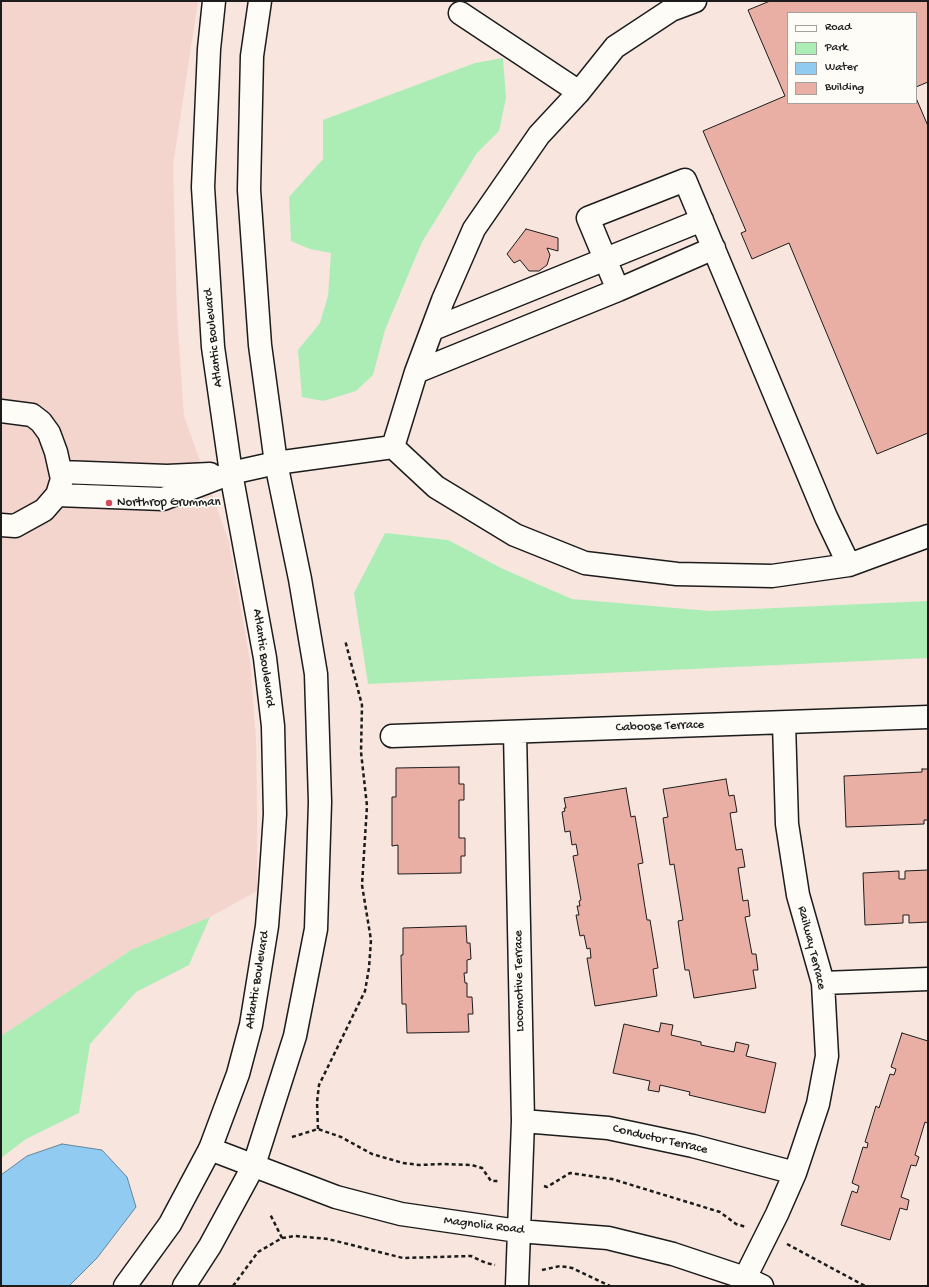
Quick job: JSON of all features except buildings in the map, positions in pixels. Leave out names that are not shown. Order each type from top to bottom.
[{"type":"main road","name":"Atlantic Boulevard","points":[[125,1286],[170,1224],[210,1149],[238,1074],[251,1025],[267,926],[275,814],[273,726],[266,658],[231,473],[213,347],[203,187],[208,57],[214,1]]},
{"type":"main road","points":[[184,1286],[210,1246],[254,1165],[295,1036],[316,929],[320,810],[316,674],[300,579],[276,463],[260,345],[248,190],[252,56],[260,1]]},
{"type":"main road","points":[[393,447],[416,372],[443,300],[474,229],[539,136],[580,92],[615,47],[671,10],[694,1]]},
{"type":"main road","points":[[460,12],[580,92]]},
{"type":"main road","points":[[618,290],[588,218],[685,180],[826,517],[849,565]]},
{"type":"main road","points":[[433,329],[702,220]]},
{"type":"main road","points":[[416,372],[618,290],[714,248]]},
{"type":"main road","points":[[1,411],[32,415],[41,422],[49,433],[60,461],[62,472],[61,484],[57,495],[44,510],[25,522],[15,526],[1,525]]},
{"type":"main road","points":[[57,495],[163,499],[231,473],[276,463],[393,447]]},
{"type":"main road","points":[[393,447],[436,487],[501,527],[515,535],[585,563],[677,574],[772,576],[849,565],[928,536]]},
{"type":"main road","points":[[62,472],[167,476],[231,473]]},
{"type":"main road","name":"Caboose Terrace","points":[[392,736],[928,718]]},
{"type":"main road","name":"Railway Terrace","points":[[754,1282],[766,1234],[777,1214],[795,1173],[818,1104],[827,1056],[823,983],[798,894],[787,824],[784,723]]},
{"type":"main road","name":"Locomotive Terrace","points":[[515,732],[523,1121],[518,1231],[518,1277]]},
{"type":"main road","points":[[823,983],[928,979]]},
{"type":"main road","name":"Conductor Terrace","points":[[523,1121],[608,1128],[693,1146],[795,1173]]},
{"type":"main road","name":"Magnolia Road","points":[[210,1149],[336,1197],[401,1214],[518,1231],[608,1238],[673,1254],[754,1282]]},
{"type":"path","points":[[318,1129],[317,1102],[319,1085],[365,991],[369,968],[371,940],[362,885],[367,806],[361,752],[362,705],[345,640]]},
{"type":"path","points":[[292,1137],[318,1129],[341,1137],[372,1154],[403,1163],[419,1165],[444,1164],[482,1168],[491,1181],[548,1187],[570,1173],[606,1178],[720,1212],[736,1224],[766,1234],[865,1286]]},
{"type":"path","points":[[270,1214],[282,1238]]},
{"type":"path","points":[[233,1286],[258,1252],[282,1238],[295,1236],[328,1239],[403,1258],[471,1256],[518,1277],[546,1271],[560,1266],[572,1268],[610,1286]]},
{"type":"shaded area","name":"Northrop Grumman","points":[[1,1],[198,1],[173,165],[177,315],[184,416],[229,542],[250,660],[256,741],[257,891],[210,917],[131,950],[1,1036]]},
{"type":"green space","points":[[503,58],[506,98],[499,131],[477,153],[422,242],[385,330],[373,375],[356,391],[323,401],[302,397],[298,350],[320,323],[328,296],[331,253],[310,249],[291,241],[289,197],[323,159],[323,120],[475,63]]},
{"type":"green space","points":[[385,533],[448,540],[503,569],[572,599],[710,611],[928,601],[928,658],[368,684],[354,593]]},
{"type":"green space","points":[[210,917],[189,965],[136,992],[90,1044],[79,1113],[26,1139],[1,1158],[1,1036],[131,950]]},
{"type":"water","points":[[62,1144],[102,1150],[127,1177],[136,1207],[97,1258],[69,1286],[1,1286],[1,1175],[27,1156]]},
{"type":"place","name":"Northrop Grumman","points":[[109,503]]}]
